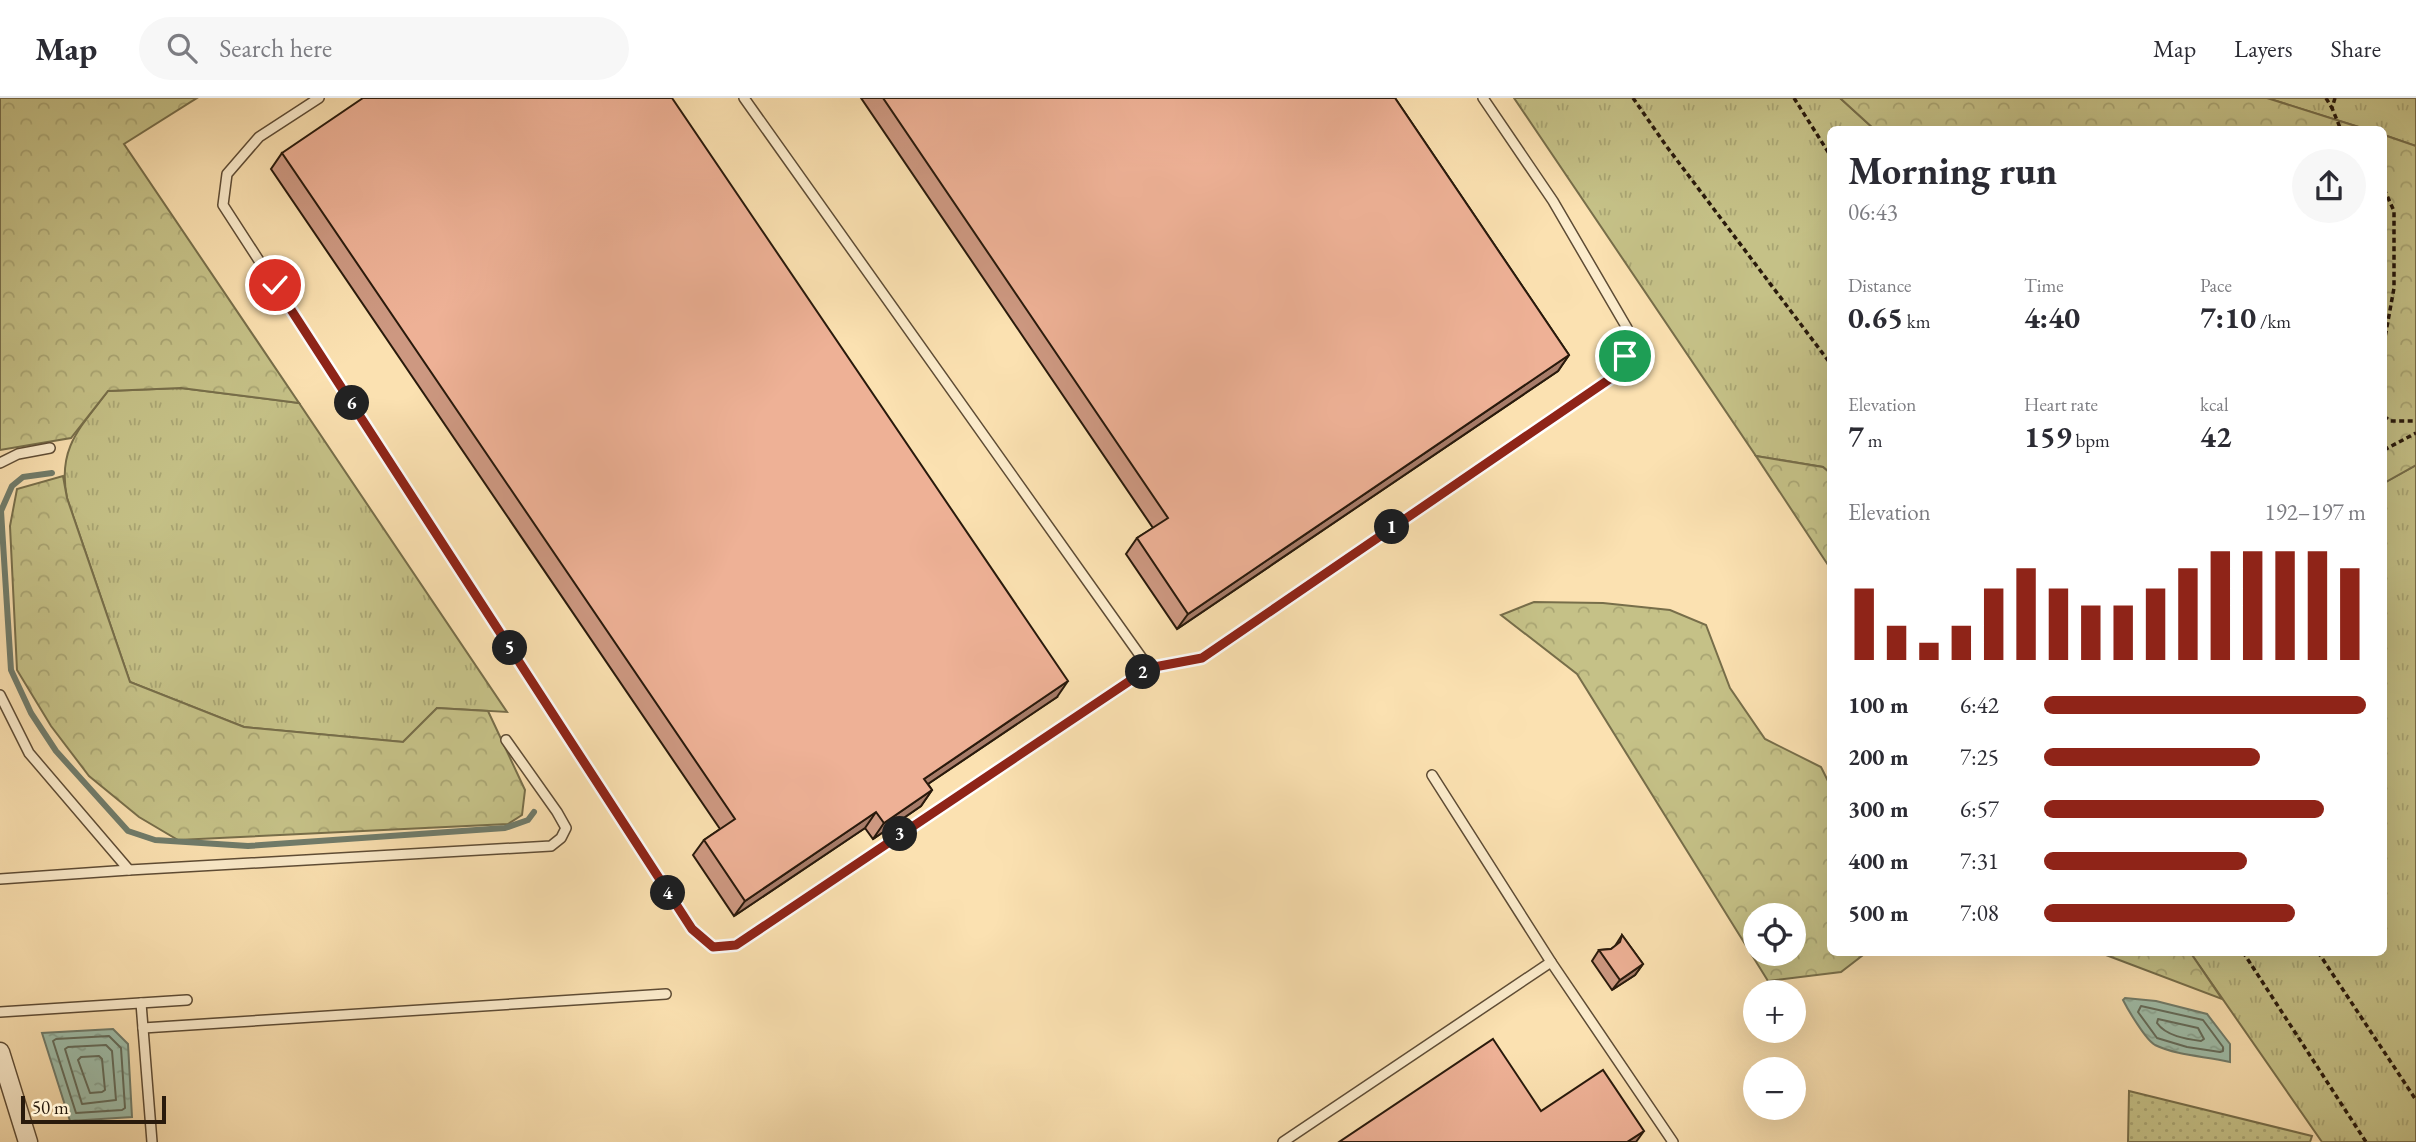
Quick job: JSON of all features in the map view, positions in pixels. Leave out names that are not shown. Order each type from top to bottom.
[{"type":"street","points":[[0,1052],[28,1142]]},
{"type":"lane","points":[[319,98],[259,137],[227,174],[223,205],[692,929],[713,947],[736,945],[1149,668],[1202,658],[1617,374],[1625,356],[1627,328],[1553,201],[1483,98]]},
{"type":"lane","points":[[744,98],[1149,668]]},
{"type":"lane","points":[[0,463],[18,454],[50,448]]},
{"type":"lane","points":[[0,695],[29,753],[129,870]]},
{"type":"lane","points":[[0,880],[551,846],[561,838],[566,828],[506,740]]},
{"type":"lane","points":[[1432,775],[1550,962],[1673,1142]]},
{"type":"lane","points":[[1283,1142],[1550,962]]},
{"type":"lane","points":[[143,1028],[666,994]]},
{"type":"lane","points":[[0,1013],[187,1000]]},
{"type":"lane","points":[[141,1003],[152,1142]]},
{"type":"path","points":[[1633,98],[1827,359]]},
{"type":"path","points":[[1794,98],[1827,150]]},
{"type":"path","points":[[2326,98],[2339,126]]},
{"type":"path","points":[[2332,108],[2335,98]]},
{"type":"path","points":[[2387,196],[2394,211],[2394,288],[2387,326]]},
{"type":"path","points":[[2387,418],[2390,421],[2416,421]]},
{"type":"path","points":[[2387,448],[2416,433]]},
{"type":"path","points":[[2246,956],[2366,1142]]},
{"type":"path","points":[[2321,956],[2416,1100]]},
{"type":"green space","points":[[0,98],[197,98],[124,144],[299,403],[181,388],[108,391],[71,438],[0,450]]},
{"type":"green space","points":[[1514,98],[1840,98],[1871,126],[1827,126],[1827,470],[1823,467],[1756,456]]},
{"type":"green space","points":[[1840,98],[2267,98],[2356,126],[1871,126]]},
{"type":"green space","points":[[2267,98],[2416,98],[2416,146],[2387,136],[2387,126],[2356,126]]},
{"type":"green space","points":[[2387,136],[2416,146],[2416,465],[2387,481]]},
{"type":"green space","points":[[181,388],[299,403],[507,712],[437,708],[403,742],[244,727],[130,682],[67,498],[65,465],[73,440],[108,391]]},
{"type":"green space","points":[[1756,456],[1823,467],[1827,470],[1827,563]]},
{"type":"green space","points":[[2416,465],[2416,1142],[2322,1142],[2193,956],[2387,956],[2387,481]]},
{"type":"green space","points":[[63,476],[67,498],[130,682],[244,727],[403,742],[437,708],[488,711],[525,790],[522,815],[508,824],[178,840],[139,817],[89,776],[51,726],[17,670],[10,526],[17,489]]},
{"type":"green space","points":[[1534,602],[1603,603],[1670,610],[1706,625],[1730,688],[1765,739],[1821,767],[1827,779],[1827,956],[1862,956],[1841,972],[1767,980],[1759,966],[1806,966],[1806,903],[1743,903],[1743,941],[1577,674],[1501,615]]},
{"type":"green space","points":[[2109,956],[2193,956],[2222,999]]},
{"type":"green space","points":[[2129,1091],[2312,1136],[2310,1142],[2128,1142]]},
{"type":"water","points":[[2123,1000],[2156,1001],[2207,1014],[2230,1044],[2230,1062],[2182,1054],[2155,1045],[2133,1017]]},
{"type":"water","points":[[113,1029],[128,1044],[132,1117],[70,1121],[42,1033]]},
{"type":"building","points":[[363,98],[672,98],[1068,681],[924,779],[932,790],[884,823],[876,812],[745,901],[704,840],[735,819],[282,153]]},
{"type":"building","points":[[883,98],[1395,98],[1569,355],[1188,614],[1137,538],[1168,518]]},
{"type":"building","points":[[1622,935],[1643,964],[1620,980],[1599,950],[1611,949],[1620,942]]},
{"type":"building","points":[[1493,1039],[1541,1111],[1603,1070],[1644,1131],[1627,1142],[1339,1142]]},
{"type":"waterway","points":[[52,473],[23,477],[12,486],[1,511],[11,670],[31,713],[56,751],[128,831],[155,840],[248,846],[505,828],[528,820],[534,812]]},
{"type":"route","points":[[275,285],[692,929],[713,947],[736,945],[1149,668],[1202,658],[1617,374],[1625,356]]}]
